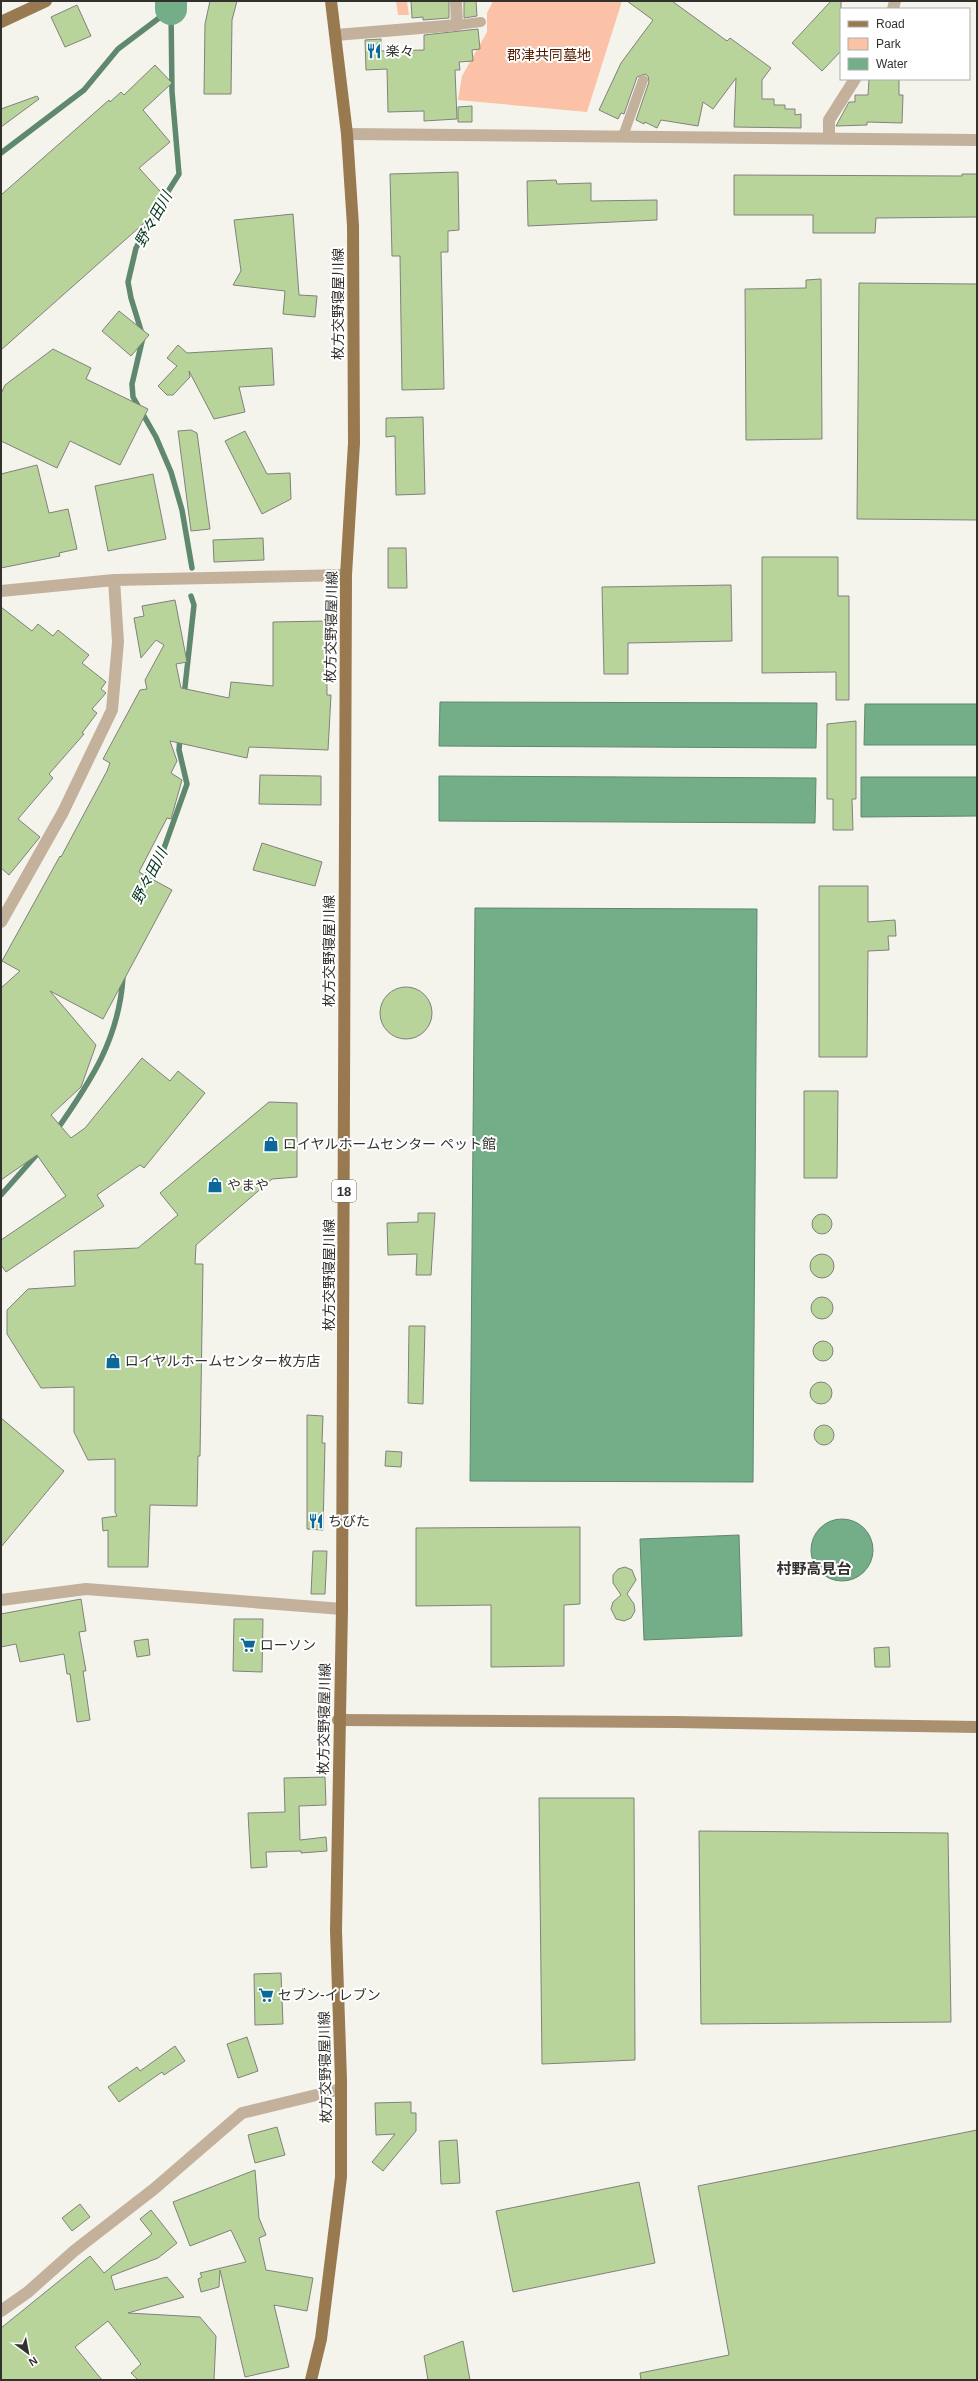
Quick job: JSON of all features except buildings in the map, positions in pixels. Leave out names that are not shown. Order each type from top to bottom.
[{"type":"main road","points":[[1,22],[46,1]]},
{"type":"main road","name":"枚方交野寝屋川線","points":[[311,2380],[321,2339],[341,2177],[341,2089],[336,1931],[338,1720],[342,1609],[346,575],[354,443],[352,226],[347,134],[331,1]]},
{"type":"street","points":[[336,35],[457,25],[456,1]]},
{"type":"street","points":[[829,138],[828,120],[854,80]]},
{"type":"street","points":[[347,134],[977,140]]},
{"type":"street","points":[[1,591],[114,580],[346,575]]},
{"type":"street","points":[[1,922],[66,805],[112,710],[118,642],[114,580]]},
{"type":"street","points":[[1,1600],[86,1589],[342,1609]]},
{"type":"street","points":[[338,1720],[675,1722],[977,1727]]},
{"type":"street","points":[[1,2311],[28,2292],[74,2251],[154,2189],[242,2113],[341,2089]]},
{"type":"lane","points":[[457,25],[481,22]]},
{"type":"lane","points":[[623,136],[643,80]]},
{"type":"green space","points":[[396,1],[407,1],[409,15],[398,15]]},
{"type":"green space","name":"郡津共同墓地","points":[[493,1],[622,1],[587,112],[458,100],[462,76],[487,32],[487,13]]},
{"type":"water","points":[[440,702],[817,703],[816,748],[439,746]]},
{"type":"water","points":[[865,704],[977,704],[977,745],[864,745]]},
{"type":"water","points":[[439,776],[816,778],[815,823],[439,821]]},
{"type":"water","points":[[861,777],[977,777],[977,816],[861,817]]},
{"type":"water","points":[[475,908],[757,909],[753,1482],[470,1481]]},
{"type":"water","points":[[836,1519],[848,1519],[864,1528],[871,1538],[873,1550],[871,1562],[864,1572],[848,1581],[836,1581],[825,1576],[816,1567],[811,1556],[811,1544],[816,1533],[825,1524]]},
{"type":"water","points":[[739,1535],[742,1636],[644,1640],[640,1539]]},
{"type":"waterway","name":"野々田川","points":[[171,1],[171,9]]},
{"type":"waterway","points":[[1,153],[84,90],[118,49],[171,9]]},
{"type":"waterway","name":"野々田川","points":[[162,201],[179,174],[172,92],[171,9]]},
{"type":"waterway","name":"野々田川","points":[[156,210],[136,248],[128,282],[131,298],[143,337],[132,384],[133,397],[156,437],[171,472],[182,510],[192,568]]},
{"type":"waterway","name":"野々田川","points":[[184,696],[194,605],[191,596]]},
{"type":"waterway","name":"野々田川","points":[[143,881],[163,851],[187,784],[179,750],[180,737]]},
{"type":"waterway","name":"野々田川","points":[[56,1131],[92,1077],[109,1040],[116,1020],[123,977]]},
{"type":"waterway","name":"野々田川","points":[[1,1195],[39,1152]]},
{"type":"place","name":"楽々","points":[[374,51]]},
{"type":"place","name":"ロイヤルホームセンター ペット館","points":[[271,1144]]},
{"type":"place","name":"やまや","points":[[215,1185]]},
{"type":"place","name":"ロイヤルホームセンター枚方店","points":[[113,1361]]},
{"type":"place","name":"ちびた","points":[[316,1521]]},
{"type":"place","name":"ローソン","points":[[248,1645]]},
{"type":"place","name":"セブン-イレブン","points":[[266,1995]]},
{"type":"district","name":"村野高見台","points":[[814,1568]]}]
